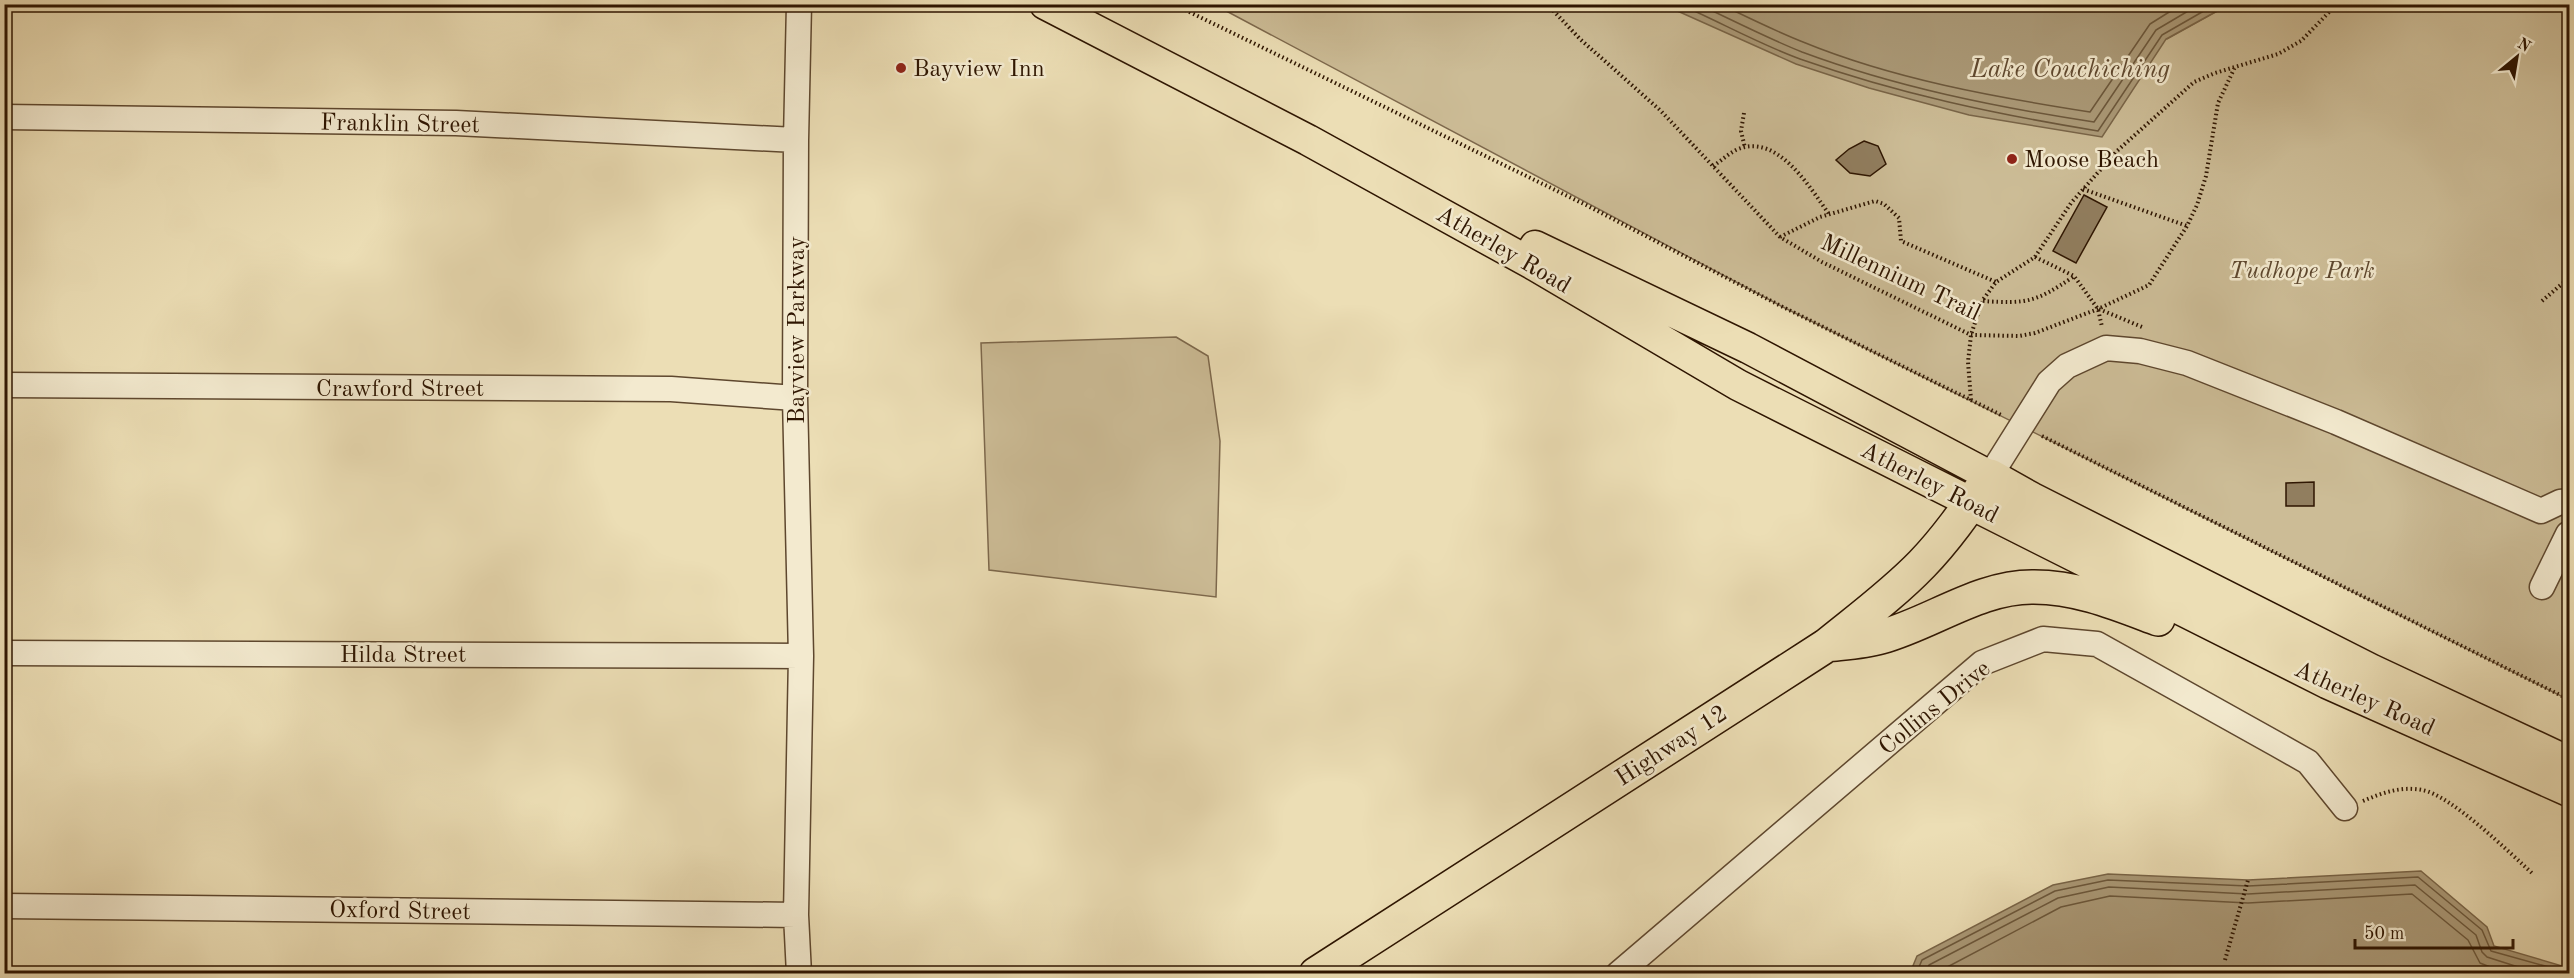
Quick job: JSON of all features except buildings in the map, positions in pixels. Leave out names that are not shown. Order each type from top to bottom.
[{"type":"highway","name":"Highway 12","points":[[1316,974],[1827,645],[1915,571],[1949,534],[1990,476]]},
{"type":"highway","name":"Atherley Road","points":[[1990,476],[2371,671],[2570,764]]},
{"type":"highway","name":"Atherley Road","points":[[1972,503],[2228,634],[2328,682],[2570,789]]},
{"type":"highway","points":[[1827,645],[1880,638],[1982,598],[2009,589],[2034,586],[2083,593],[2110,600],[2328,682]]},
{"type":"main road","name":"Atherley Road","points":[[1046,4],[1308,140],[1536,266],[1738,385],[1972,503]]},
{"type":"main road","name":"Atherley Road","points":[[1308,140],[1748,348],[1990,476]]},
{"type":"street","name":"Bayview Parkway","points":[[796,915],[801,656],[795,398],[799,4]]},
{"type":"street","name":"Franklin Street","points":[[4,117],[456,123],[796,140]]},
{"type":"street","points":[[1990,476],[2049,382],[2067,366],[2082,357],[2106,348],[2140,351],[2187,363],[2308,410],[2541,511],[2558,531],[2569,534],[2542,587]]},
{"type":"street","name":"Crawford Street","points":[[4,385],[671,389],[795,398]]},
{"type":"street","points":[[2541,511],[2560,502],[2570,501]]},
{"type":"street","name":"Collins Drive","points":[[1618,974],[1982,663],[2043,639],[2097,644],[2308,762],[2346,808]]},
{"type":"street","name":"Hilda Street","points":[[4,653],[801,656]]},
{"type":"street","name":"Oxford Street","points":[[4,906],[796,915]]},
{"type":"street","points":[[796,915],[800,974]]},
{"type":"path","points":[[1173,4],[1586,205],[1781,306],[2570,700]]},
{"type":"path","name":"Millennium Trail","points":[[1547,4],[1580,39],[1660,110],[1780,237],[1822,262],[1971,335],[2019,336],[2035,333],[2098,309],[2149,285],[2187,226],[2206,176],[2218,102],[2235,67]]},
{"type":"path","points":[[1972,401],[1968,362],[1971,335],[1982,301],[1996,282],[2035,257],[2083,189],[2116,151],[2194,82],[2278,54],[2301,41],[2337,4]]},
{"type":"path","points":[[1744,113],[1741,131],[1745,148]]},
{"type":"path","points":[[1713,166],[1737,150],[1745,148],[1769,150],[1785,159],[1829,214]]},
{"type":"path","points":[[2083,189],[2187,226]]},
{"type":"path","points":[[1780,237],[1829,214],[1875,201],[1884,204],[1899,218],[1901,241],[1996,282]]},
{"type":"path","points":[[2035,257],[2074,276],[2098,309]]},
{"type":"path","points":[[1982,301],[2011,303],[2031,301],[2044,297],[2074,276]]},
{"type":"path","points":[[2542,301],[2570,277]]},
{"type":"path","points":[[2346,808],[2389,790],[2424,790],[2448,802],[2481,827],[2533,874]]},
{"type":"path","points":[[2225,960],[2248,880]]},
{"type":"green space","name":"Tudhope Park","points":[[2143,4],[2167,39],[2228,5],[2569,5],[2569,700],[1781,306],[1215,5]]},
{"type":"green space","points":[[1176,337],[1208,356],[1220,441],[1216,597],[989,570],[981,343]]},
{"type":"water","name":"Lake Couchiching","points":[[1664,5],[2228,5],[2166,39],[2102,137],[1969,115],[1869,88],[1796,64]]},
{"type":"water","points":[[2421,871],[2487,927],[2494,946],[2569,968],[2569,973],[1910,973],[1917,956],[2053,885],[2108,874],[2248,880]]},
{"type":"place","name":"Bayview Inn","points":[[901,68]]},
{"type":"place","name":"Moose Beach","points":[[2012,159]]}]
